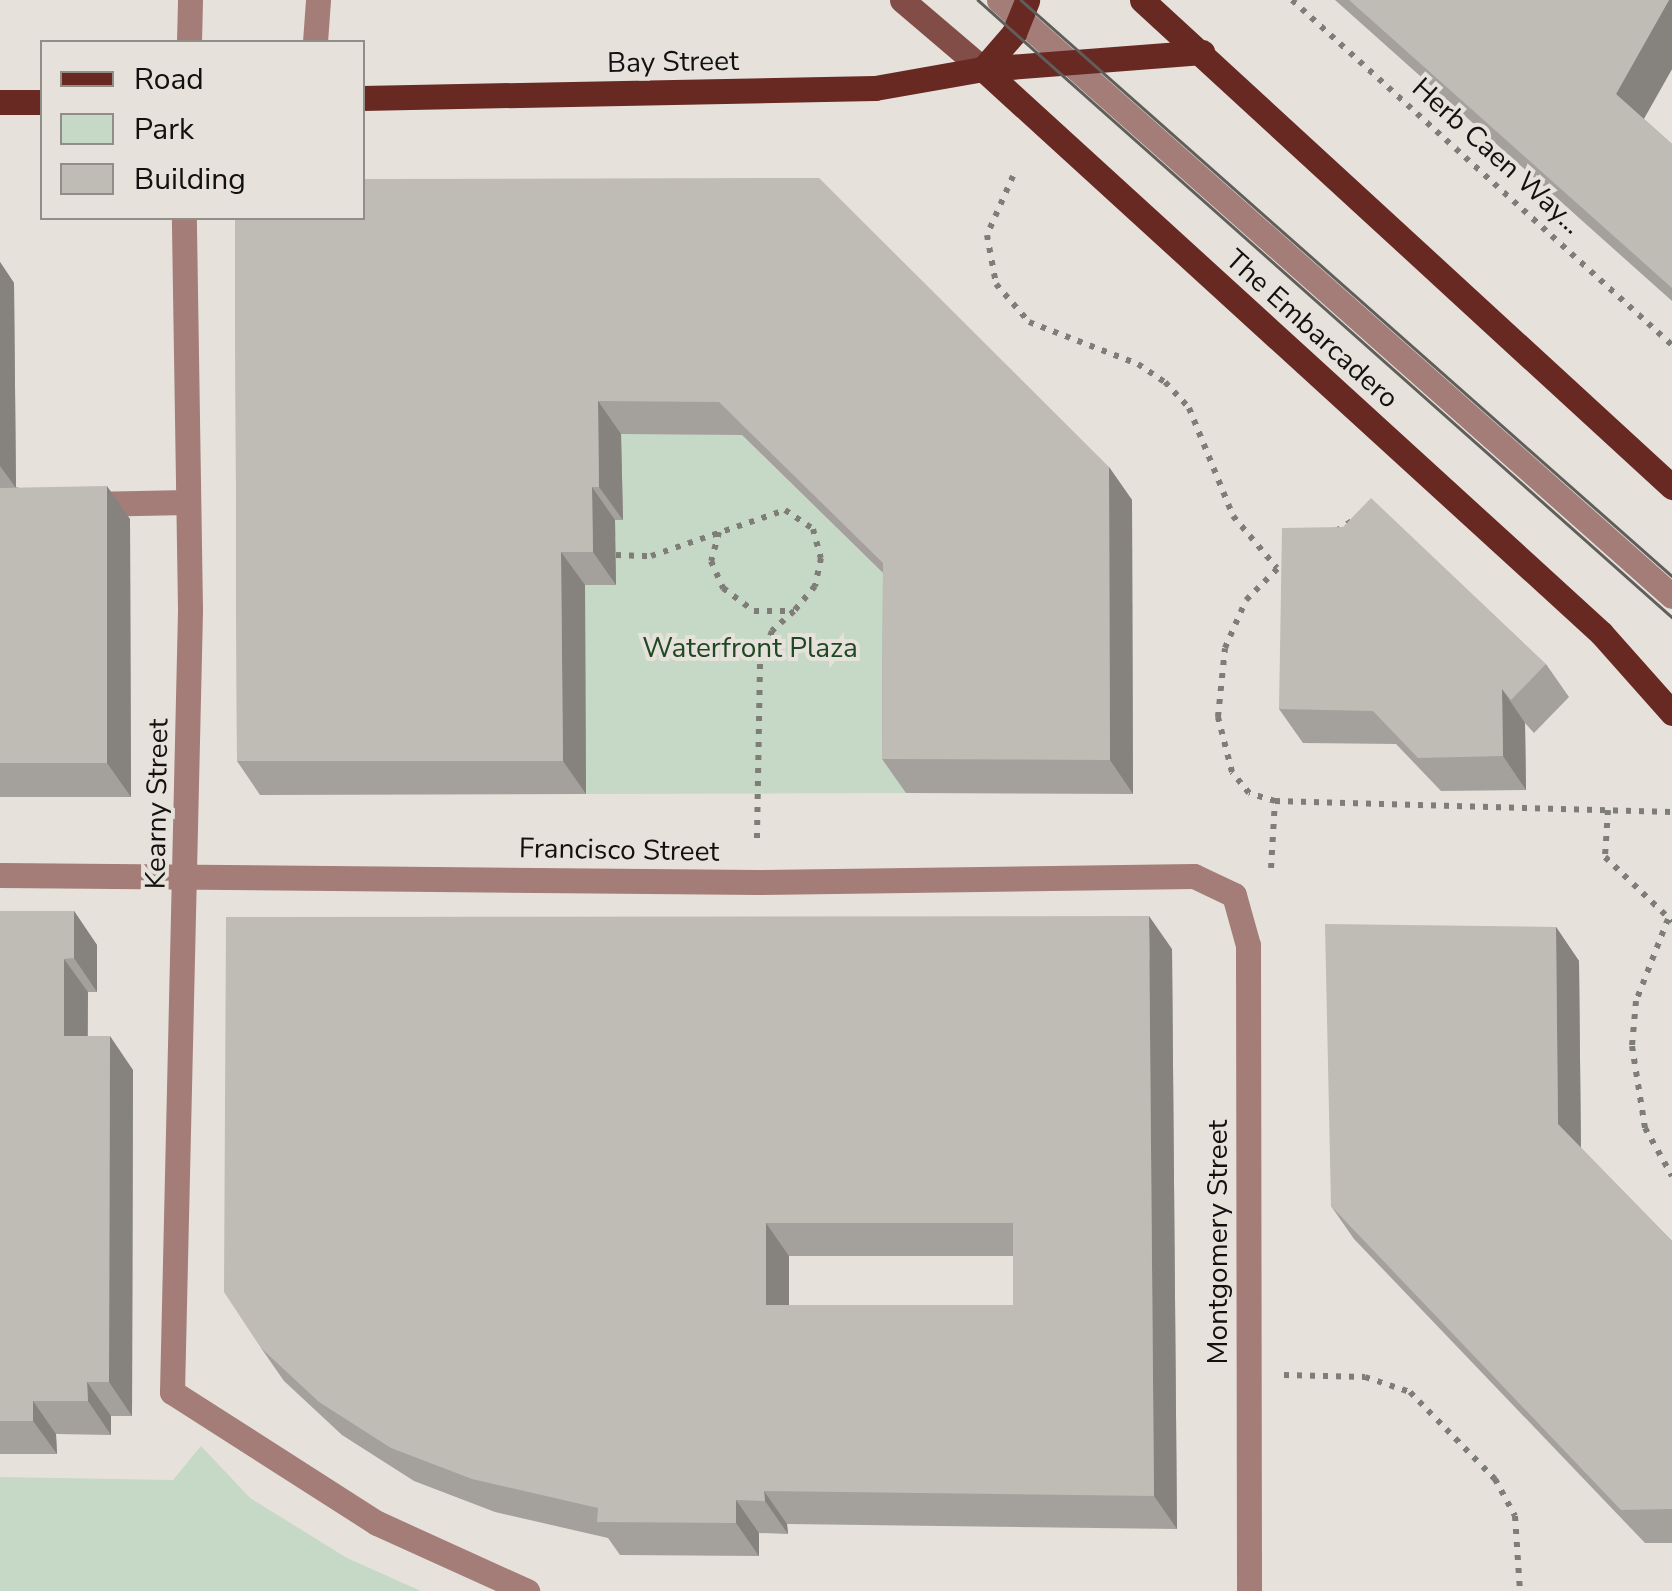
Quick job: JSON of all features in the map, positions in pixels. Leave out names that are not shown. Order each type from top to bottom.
[{"type":"main road","name":"The Embarcadero","points":[[902,0],[983,69],[1601,633],[1672,713]]},
{"type":"main road","points":[[1142,0],[1672,487]]},
{"type":"main road","points":[[983,69],[1024,10]]},
{"type":"main road","name":"Bay Street","points":[[365,98],[875,88],[983,69],[1202,52]]},
{"type":"main road","points":[[0,102],[40,102]]},
{"type":"street","points":[[188,40],[190,0]]},
{"type":"street","points":[[315,40],[318,0]]},
{"type":"street","name":"The Embarcadero","points":[[999,0],[1024,10],[1068,62],[1672,596]]},
{"type":"street","name":"Kearny Street","points":[[184,220],[188,502],[186,875],[172,1392],[377,1523],[527,1591]]},
{"type":"street","points":[[56,504],[188,502]]},
{"type":"street","name":"Francisco Street","points":[[0,875],[759,882],[1194,876],[1234,895]]},
{"type":"street","name":"Montgomery Street","points":[[1234,895],[1248,946],[1248,1591]]},
{"type":"path","name":"Herb Caen Way...","points":[[1292,0],[1672,345]]},
{"type":"path","points":[[1013,176],[987,236],[996,284],[1030,322],[1138,364],[1164,382],[1189,408],[1233,516],[1277,568]]},
{"type":"path","points":[[616,555],[650,556],[785,510],[813,529],[820,571],[794,611],[772,630],[760,664],[759,882]]},
{"type":"path","points":[[1321,544],[1346,520],[1366,516]]},
{"type":"path","points":[[720,532],[711,561],[723,588],[754,611],[794,611]]},
{"type":"path","points":[[1291,561],[1277,568],[1246,600],[1225,648],[1218,717],[1232,772],[1249,793],[1275,801],[1672,812]]},
{"type":"path","points":[[1271,868],[1275,801]]},
{"type":"path","points":[[1608,810],[1605,857],[1670,920],[1636,1001],[1632,1046],[1645,1128],[1672,1176]]},
{"type":"path","points":[[1248,1377],[1365,1378],[1410,1392],[1495,1479],[1515,1516],[1520,1591]]},
{"type":"green space","name":"Waterfront Plaza","points":[[585,431],[742,435],[906,596],[906,793],[586,794],[585,585],[616,584],[616,537],[586,536],[586,520],[623,519],[622,498]]},
{"type":"green space","points":[[201,1446],[250,1498],[347,1558],[421,1591],[0,1591],[0,1477],[173,1480]]},
{"type":"building","points":[[1349,0],[1669,0],[1616,94],[1672,144],[1672,288]]},
{"type":"building","points":[[819,178],[1109,467],[1110,760],[882,759],[883,563],[719,402],[598,401],[599,487],[592,487],[593,552],[561,552],[563,761],[237,761],[235,220],[365,220],[365,179]]},
{"type":"building","points":[[107,486],[107,763],[0,763],[0,488]]},
{"type":"building","points":[[1371,498],[1546,664],[1511,700],[1502,689],[1503,756],[1418,758],[1373,711],[1279,709],[1282,528],[1343,527]]},
{"type":"building","points":[[0,911],[74,911],[74,958],[64,959],[64,1036],[110,1036],[109,1382],[87,1382],[88,1401],[33,1401],[33,1421],[0,1421]]},
{"type":"building","points":[[1149,916],[1154,1496],[764,1491],[765,1501],[736,1500],[736,1523],[597,1522],[598,1508],[472,1479],[391,1448],[319,1402],[261,1348],[224,1292],[226,917]],"holes":[[[766,1223],[1013,1223],[1013,1305],[766,1305]]]},
{"type":"building","points":[[1325,924],[1556,927],[1558,1124],[1672,1241],[1672,1509],[1621,1510],[1331,1206]]},
{"type":"tram line","points":[[978,0],[1672,617]]},
{"type":"tram line","points":[[1021,0],[1672,576]]}]
